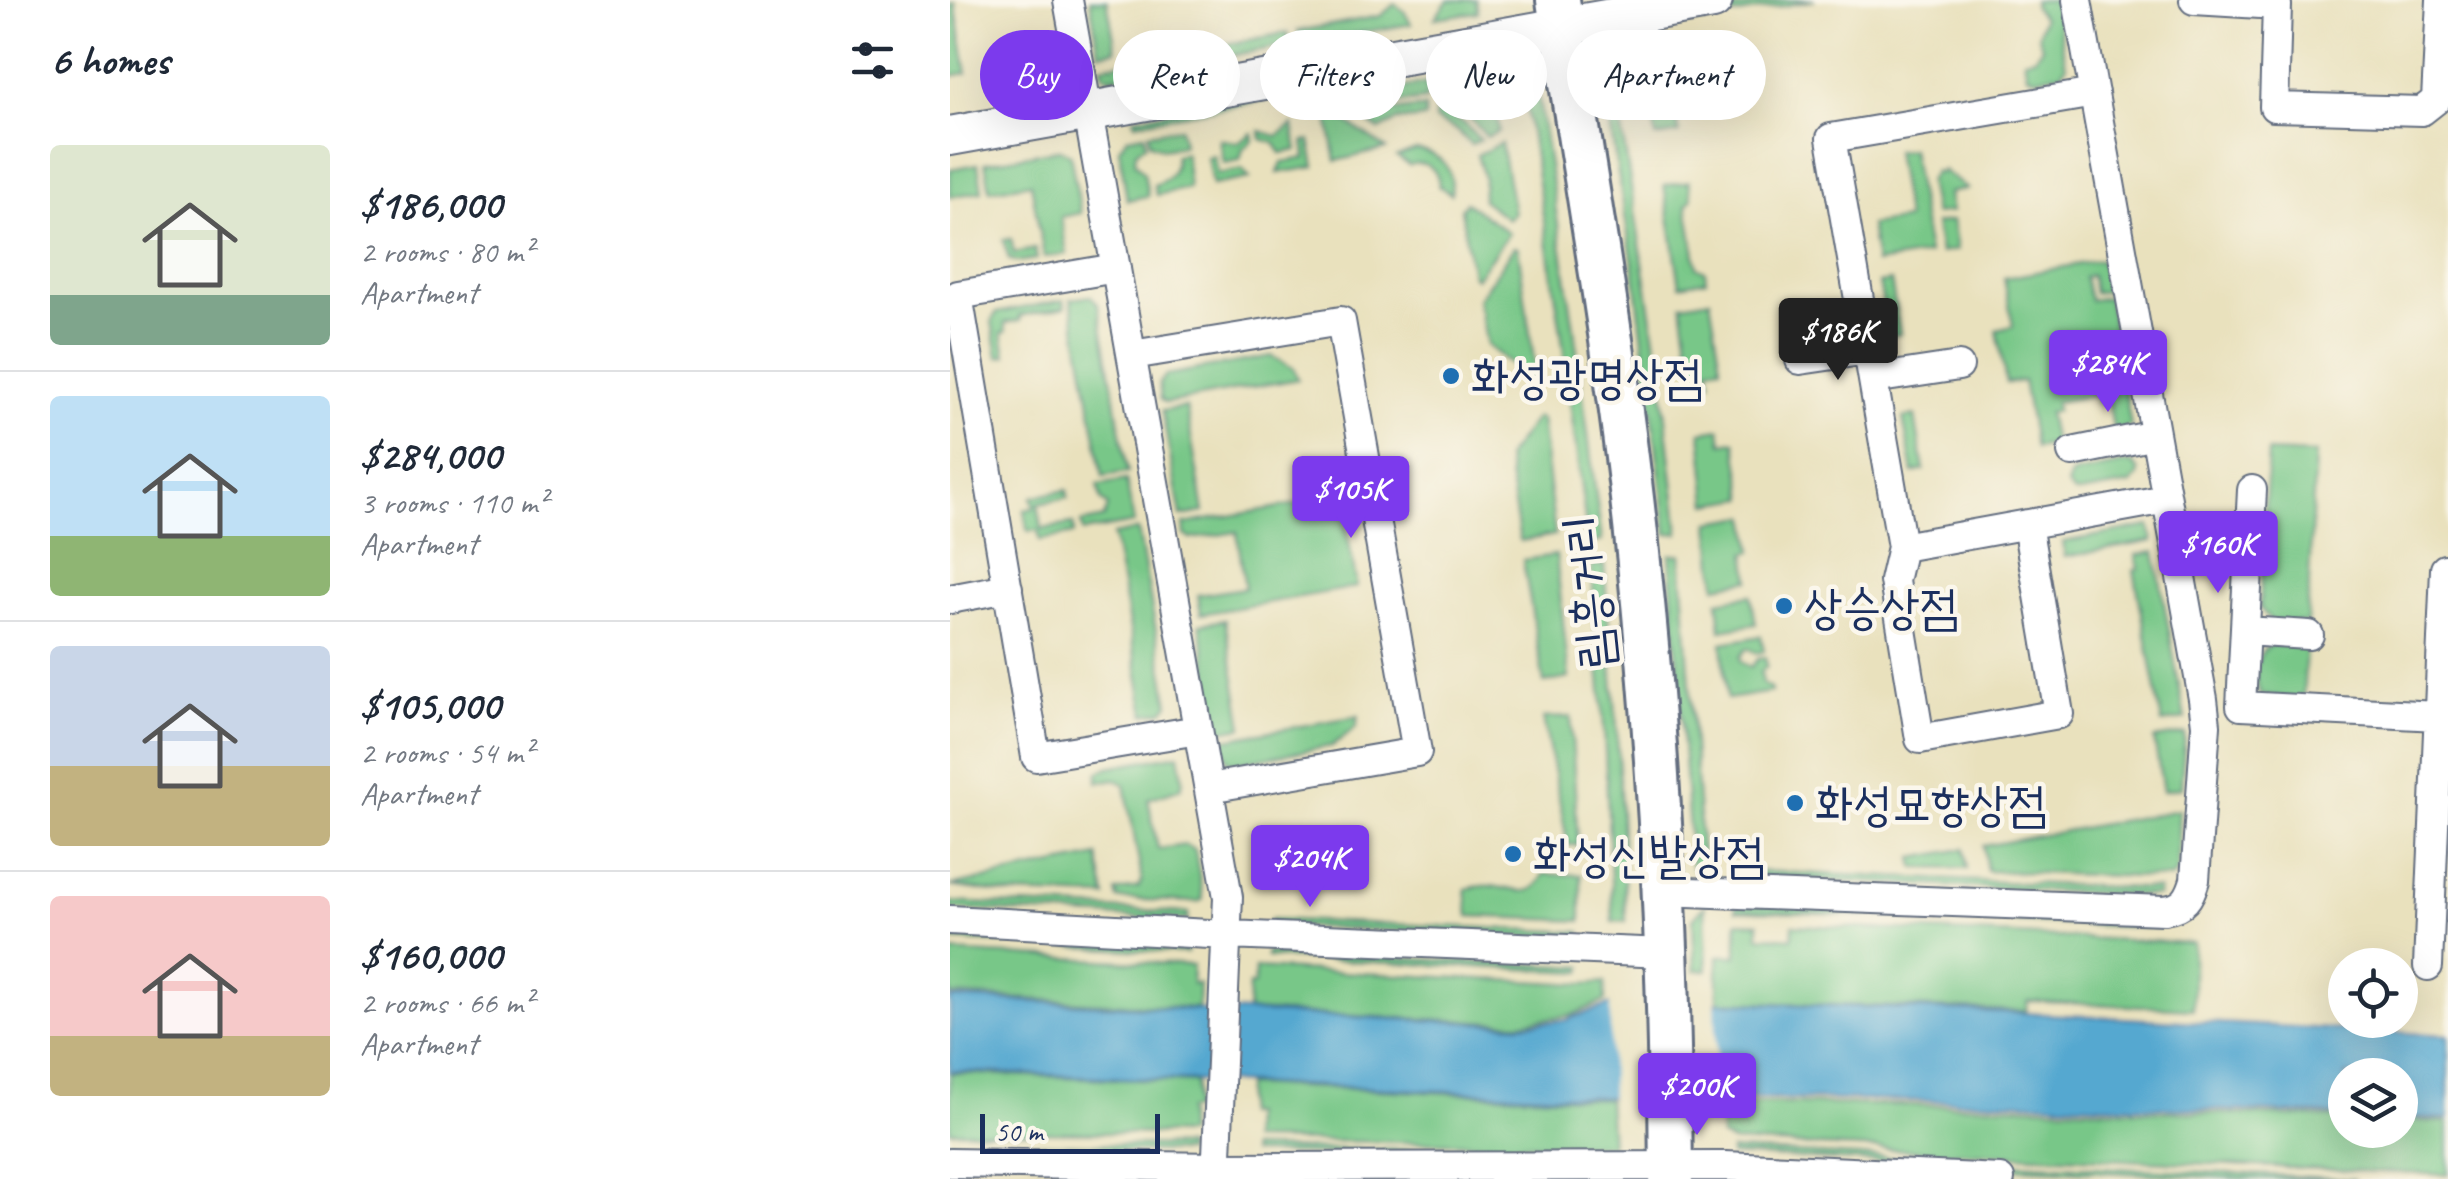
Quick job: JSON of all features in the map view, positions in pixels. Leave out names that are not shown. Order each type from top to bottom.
[{"type":"main road","name":"림흥거리","points":[[1560,13],[1638,552],[1667,971],[1671,1162]]},
{"type":"street","points":[[1068,0],[1073,30]]},
{"type":"street","points":[[1093,111],[1560,13],[1713,0]]},
{"type":"street","points":[[1662,891],[2164,910],[2184,904],[2194,880],[2206,724],[2077,0]]},
{"type":"street","points":[[2194,0],[2277,6],[2274,107],[2422,111],[2436,100],[2440,0]]},
{"type":"street","points":[[2027,524],[2058,714],[1920,739],[1894,580],[1902,547],[1831,138],[2094,93]]},
{"type":"street","points":[[950,136],[1042,120]]},
{"type":"street","points":[[1089,120],[1228,898],[1216,1173]]},
{"type":"street","points":[[1116,268],[958,295],[1036,757],[1198,730]]},
{"type":"street","points":[[1132,355],[1341,321],[1345,340],[1417,752],[1209,788]]},
{"type":"street","points":[[1800,360],[1868,350]]},
{"type":"street","points":[[1873,379],[1960,366]]},
{"type":"street","points":[[2072,452],[2155,435]]},
{"type":"street","points":[[2252,490],[2241,706],[2438,716]]},
{"type":"street","points":[[1902,547],[2167,499]]},
{"type":"street","points":[[2428,966],[2445,569]]},
{"type":"street","points":[[950,599],[1008,588]]},
{"type":"street","points":[[2245,631],[2308,635]]},
{"type":"street","points":[[950,920],[1228,935],[1667,971]]},
{"type":"street","points":[[950,1163],[1216,1173],[1671,1162],[2000,1179]]},
{"type":"green space","points":[[1090,0],[1107,0],[1113,33],[1113,51],[1099,53]]},
{"type":"green space","points":[[1448,0],[1476,0],[1478,12],[1435,18]]},
{"type":"green space","points":[[1782,0],[1815,0],[1650,30],[1639,30],[1638,26]]},
{"type":"green space","points":[[2034,0],[2054,0],[2066,66],[2061,73],[2036,78],[2027,74],[2024,59],[2035,57],[2042,47],[2038,34],[2043,18],[2033,6]]},
{"type":"green space","points":[[955,3],[967,73],[950,76],[950,4]]},
{"type":"green space","points":[[1395,4],[1411,24],[1376,30],[1303,30],[1380,16]]},
{"type":"green space","points":[[1260,38],[1260,50],[1240,54],[1240,41]]},
{"type":"green space","points":[[1113,64],[1113,77],[1103,74],[1101,66]]},
{"type":"green space","points":[[1426,66],[1426,71],[1406,74],[1406,69]]},
{"type":"green space","points":[[1426,83],[1426,100],[1406,102],[1406,87]]},
{"type":"green space","points":[[1260,95],[1260,101],[1240,104],[1240,99]]},
{"type":"green space","points":[[1425,108],[1425,118],[1397,121],[1379,130],[1370,124],[1377,120],[1406,120],[1406,109]]},
{"type":"green space","points":[[1328,120],[1344,120],[1386,149],[1336,161]]},
{"type":"green space","points":[[1435,120],[1458,120],[1480,140],[1471,145],[1458,131]]},
{"type":"green space","points":[[1472,120],[1497,120],[1499,131],[1487,137]]},
{"type":"green space","points":[[1528,120],[1542,120],[1602,541],[1588,543]]},
{"type":"green space","points":[[1609,120],[1621,120],[1662,383],[1679,533],[1667,534],[1635,276]]},
{"type":"green space","points":[[1653,120],[1677,120],[1679,133],[1656,137]]},
{"type":"green space","points":[[1293,125],[1297,150],[1281,153],[1274,143],[1261,139],[1260,131],[1277,136]]},
{"type":"green space","points":[[1180,128],[1183,145],[1163,149],[1150,143],[1148,133]]},
{"type":"green space","points":[[1252,133],[1253,141],[1243,149],[1240,160],[1223,163],[1219,139],[1238,143]]},
{"type":"green space","points":[[1144,134],[1146,144],[1136,152],[1135,162],[1144,173],[1148,196],[1127,200],[1119,148],[1128,137]]},
{"type":"green space","points":[[1310,140],[1315,167],[1278,173],[1282,162],[1306,158],[1304,141]]},
{"type":"green space","points":[[1501,143],[1514,213],[1508,219],[1482,200],[1484,178],[1477,155]]},
{"type":"green space","points":[[1060,149],[1070,154],[1081,213],[1061,217],[1067,254],[1044,257],[1031,183],[990,190],[985,163]]},
{"type":"green space","points":[[1911,149],[1928,254],[1876,263],[1870,225],[1906,219],[1895,151]]},
{"type":"green space","points":[[1416,150],[1433,155],[1444,164],[1451,177],[1451,194],[1439,186],[1430,167],[1409,165],[1397,157]]},
{"type":"green space","points":[[1185,153],[1189,188],[1156,195],[1154,185],[1171,174],[1175,155]]},
{"type":"green space","points":[[1214,156],[1217,174],[1242,169],[1250,178],[1212,185],[1207,157]]},
{"type":"green space","points":[[978,164],[982,191],[950,197],[950,169]]},
{"type":"green space","points":[[1942,170],[1967,189],[1948,193],[1951,212],[1934,214],[1928,181],[1935,171],[1939,174]]},
{"type":"green space","points":[[1689,181],[1692,199],[1687,205],[1697,267],[1705,271],[1706,280],[1680,285],[1664,186]]},
{"type":"green space","points":[[1466,202],[1509,233],[1476,278],[1472,275],[1461,209]]},
{"type":"green space","points":[[1952,221],[1957,250],[1940,253],[1935,224]]},
{"type":"green space","points":[[1011,239],[1014,253],[1035,249],[1037,259],[1009,259],[1003,240]]},
{"type":"green space","points":[[1514,247],[1518,248],[1536,376],[1530,380],[1487,345],[1478,299]]},
{"type":"green space","points":[[2101,260],[2107,291],[2094,293],[2091,275],[2085,277],[2090,300],[2108,297],[2131,426],[2114,432],[2108,402],[2097,403],[2095,395],[2055,402],[2056,411],[2048,413],[2054,444],[2035,448],[2023,381],[2006,383],[1997,330],[2013,326],[2004,278]]},
{"type":"green space","points":[[1891,281],[1900,334],[1889,336],[1879,283]]},
{"type":"green space","points":[[1091,296],[1098,304],[1128,472],[1103,476],[1071,299]]},
{"type":"green space","points":[[1710,299],[1721,366],[1709,368],[1711,382],[1694,385],[1682,304]]},
{"type":"green space","points":[[1064,300],[1065,307],[1005,323],[1006,332],[1002,333],[1006,356],[998,357],[992,322],[996,313]]},
{"type":"green space","points":[[1271,356],[1293,368],[1298,379],[1166,403],[1161,400],[1159,383],[1166,375]]},
{"type":"green space","points":[[1186,407],[1204,512],[1181,516],[1162,411]]},
{"type":"green space","points":[[1915,416],[1924,470],[1913,473],[1903,418]]},
{"type":"green space","points":[[1536,417],[1541,420],[1555,535],[1520,541],[1506,458]]},
{"type":"green space","points":[[1720,429],[1722,443],[1735,441],[1745,498],[1708,504],[1701,432]]},
{"type":"green space","points":[[2268,452],[2315,454],[2307,623],[2271,621],[2260,608]]},
{"type":"green space","points":[[2132,463],[2139,471],[2131,484],[2080,493],[2074,493],[2067,485],[2076,473]]},
{"type":"green space","points":[[1126,480],[1134,523],[1083,532],[1081,523],[1104,518],[1108,506],[1101,500],[1098,485]]},
{"type":"green space","points":[[1067,490],[1068,498],[1038,504],[1042,529],[1073,524],[1074,534],[1040,540],[1038,530],[1028,531],[1024,510],[1034,508],[1032,497]]},
{"type":"green space","points":[[1341,496],[1357,587],[1201,614],[1198,595],[1245,588],[1237,532],[1191,539],[1185,535],[1184,524]]},
{"type":"green space","points":[[1747,516],[1753,551],[1746,553],[1750,580],[1716,586],[1710,522]]},
{"type":"green space","points":[[2150,526],[2153,541],[2065,557],[2063,542]]},
{"type":"green space","points":[[1138,530],[1169,704],[1163,711],[1145,714],[1113,535]]},
{"type":"green space","points":[[2155,552],[2185,719],[2162,723],[2134,570],[2139,569],[2136,555]]},
{"type":"green space","points":[[1681,554],[1703,874],[1693,869],[1691,861],[1670,555]]},
{"type":"green space","points":[[1556,555],[1569,678],[1544,683],[1523,560]]},
{"type":"green space","points":[[1604,565],[1626,921],[1613,922],[1591,566]]},
{"type":"green space","points":[[1751,595],[1756,624],[1721,630],[1718,601]]},
{"type":"green space","points":[[1225,620],[1243,727],[1219,731],[1200,624]]},
{"type":"green space","points":[[1761,636],[1764,651],[1757,653],[1747,648],[1740,657],[1741,662],[1751,667],[1765,657],[1763,684],[1771,692],[1727,699],[1722,643]]},
{"type":"green space","points":[[2271,645],[2306,647],[2303,700],[2260,694],[2257,666],[2261,653]]},
{"type":"green space","points":[[1358,716],[1356,727],[1332,746],[1236,763],[1228,761],[1220,740]]},
{"type":"green space","points":[[1571,717],[1578,845],[1568,845],[1543,718]]},
{"type":"green space","points":[[2185,734],[2181,788],[2163,791],[2154,739]]},
{"type":"green space","points":[[1179,754],[1181,788],[1148,799],[1158,849],[1185,845],[1195,850],[1203,899],[1118,899],[1116,892],[1139,887],[1142,879],[1125,785],[1115,779],[1098,782],[1098,773],[1108,767]]},
{"type":"green space","points":[[2179,810],[2177,872],[2171,878],[1987,871],[1983,846]]},
{"type":"green space","points":[[1964,849],[1967,869],[1915,868],[1913,858]]},
{"type":"green space","points":[[1098,856],[1106,897],[1010,894],[950,886]]},
{"type":"green space","points":[[1736,870],[2158,889],[2158,896],[1736,876]]},
{"type":"green space","points":[[1544,874],[1581,875],[1581,921],[1469,916],[1466,889],[1489,886],[1529,890]]},
{"type":"green space","points":[[950,902],[1188,913],[1188,920],[950,909]]},
{"type":"green space","points":[[1736,904],[2158,922],[2158,928],[1736,910]]},
{"type":"green space","points":[[1705,905],[1707,970],[1695,970],[1693,919]]},
{"type":"green space","points":[[1270,919],[1581,932],[1581,939],[1270,925]]},
{"type":"green space","points":[[1737,922],[1759,923],[1759,936],[1792,938],[1793,925],[2193,943],[2193,1009],[2028,1001],[2026,1011],[1718,1001],[1718,956],[1737,956]]},
{"type":"green space","points":[[950,933],[1187,946],[1187,953],[950,940]]},
{"type":"green space","points":[[950,952],[1193,965],[1192,984],[1199,984],[1198,1008],[950,995]]},
{"type":"green space","points":[[1267,952],[1583,967],[1582,972],[1267,957]]},
{"type":"green space","points":[[1255,968],[1605,982],[1605,1001],[1572,1015],[1518,1023],[1248,1011],[1249,985],[1254,985]]},
{"type":"green space","points":[[950,1073],[1195,1082],[1194,1109],[1187,1110],[1187,1134],[950,1131]]},
{"type":"green space","points":[[1245,1085],[1608,1099],[1611,1145],[1250,1140],[1251,1114],[1244,1114]]},
{"type":"green space","points":[[1720,1103],[2022,1106],[2328,1117],[2328,1148],[2418,1148],[2418,1121],[2448,1122],[2448,1175],[1732,1142],[1721,1137]]},
{"type":"green space","points":[[950,1142],[1186,1146],[1186,1152],[950,1148]]},
{"type":"green space","points":[[1250,1148],[1589,1152],[1589,1157],[1251,1153]]},
{"type":"green space","points":[[1731,1150],[2356,1179],[2253,1179],[1731,1155]]},
{"type":"water","points":[[950,998],[1519,1025],[1566,1020],[1614,1003],[1722,1002],[2328,1029],[2328,1038],[2448,1035],[2448,1119],[2418,1118],[2418,1058],[2328,1058],[2328,1114],[2021,1102],[1599,1097],[950,1071]]},
{"type":"pier","points":[[1715,997],[1718,1105],[1611,1103],[1610,999]]},
{"type":"place","name":"화성광명상점","points":[[1451,376]]},
{"type":"place","name":"상승상점","points":[[1784,606]]},
{"type":"place","name":"화성묘향상점","points":[[1795,803]]},
{"type":"place","name":"화성신발상점","points":[[1513,854]]}]
